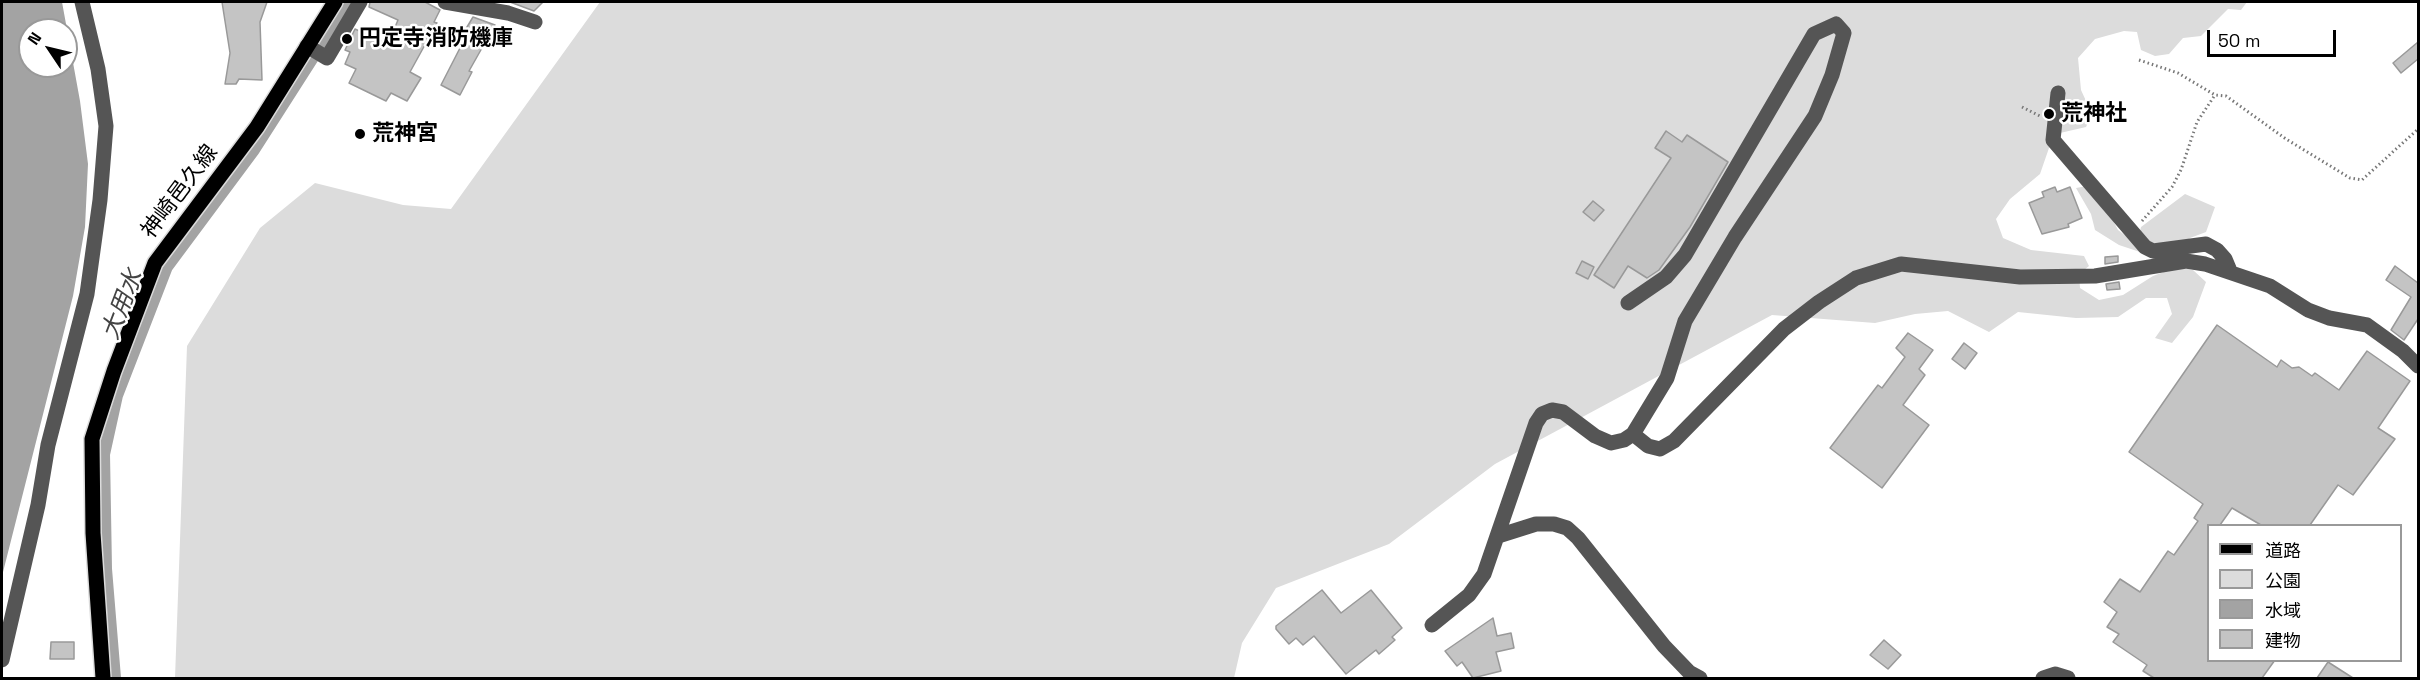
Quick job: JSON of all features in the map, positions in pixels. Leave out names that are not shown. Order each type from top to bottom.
[{"type":"main road","name":"神崎邑久線","points":[[103,678],[93,533],[92,440],[155,263],[314,50],[335,2]]},
{"type":"street","points":[[2,660],[38,505],[48,445],[87,294],[100,200],[106,126],[98,69],[82,2]]},
{"type":"street","points":[[314,50],[327,57],[360,2]]},
{"type":"street","points":[[445,2],[508,14],[535,22]]},
{"type":"street","points":[[1432,624],[1469,595],[1484,574],[1536,423],[1542,414],[1552,410],[1563,412],[1595,436],[1611,443],[1624,440],[1633,434],[1667,378],[1684,321],[1735,237],[1815,116],[1832,75],[1844,33],[1836,24],[1814,34],[1685,255],[1666,277],[1628,303]]},
{"type":"street","points":[[2058,93],[2053,140],[2131,231],[2152,251],[2206,244],[2217,250],[2225,259],[2230,271]]},
{"type":"street","points":[[1633,434],[1648,446],[1660,449],[1674,441],[1793,322],[1856,278],[1901,264],[2020,277],[2095,276],[2186,261],[2230,271],[2270,286],[2308,310],[2329,318],[2367,325],[2403,351],[2418,366]]},
{"type":"street","points":[[1498,536],[1536,524],[1554,524],[1567,528],[1578,538],[1664,646],[1689,672],[1700,678]]},
{"type":"street","points":[[2043,678],[2055,674],[2068,678]]},
{"type":"path","points":[[2139,60],[2178,73],[2216,95],[2226,96],[2286,139],[2350,178],[2362,180],[2418,129]]},
{"type":"path","points":[[2131,231],[2157,207],[2172,187],[2181,170],[2197,122],[2216,95]]},
{"type":"green space","points":[[600,2],[2247,2],[2241,10],[2228,9],[2201,36],[2183,38],[2169,54],[2155,56],[2141,50],[2137,32],[2124,31],[2095,39],[2078,58],[2081,90],[2092,114],[2086,127],[2060,133],[2049,148],[2040,174],[2010,199],[1996,219],[2003,238],[2031,250],[2084,256],[2089,266],[2079,274],[2080,288],[2099,300],[2123,295],[2153,276],[2177,267],[2193,270],[2206,282],[2193,317],[2172,343],[2155,338],[2172,314],[2167,298],[2146,298],[2118,317],[2076,318],[2018,312],[1989,332],[1948,311],[1915,314],[1875,323],[1772,315],[1495,464],[1389,544],[1276,588],[1242,643],[1234,678],[175,678],[187,346],[260,228],[315,183],[403,205],[451,209]]},
{"type":"green space","points":[[2087,186],[2107,209],[2118,230],[2130,239],[2139,235],[2141,227],[2185,194],[2215,207],[2206,232],[2190,238],[2172,256],[2155,257],[2119,245],[2095,230],[2091,214],[2076,188]]},
{"type":"water","points":[[2,2],[62,2],[65,18],[18,18],[18,78],[76,78],[88,164],[85,227],[73,296],[2,576]]},
{"type":"building","points":[[222,2],[267,2],[260,22],[262,80],[239,79],[236,84],[225,84],[230,53]]},
{"type":"building","points":[[370,2],[425,2],[440,10],[434,22],[437,23],[410,72],[421,78],[407,101],[391,93],[386,101],[349,83],[356,69],[345,64],[350,52],[345,50],[355,29],[388,44],[398,20],[369,7]]},
{"type":"building","points":[[510,2],[543,2],[534,11]]},
{"type":"building","points":[[473,17],[495,25],[469,71],[472,72],[460,95],[441,85],[461,46],[452,42],[459,29],[464,32]]},
{"type":"building","points":[[2418,42],[2418,59],[2401,73],[2393,63]]},
{"type":"building","points":[[1666,131],[1682,142],[1687,135],[1728,162],[1690,227],[1659,270],[1647,278],[1628,266],[1614,288],[1594,275],[1671,158],[1655,148]]},
{"type":"building","points":[[2055,187],[2057,192],[2070,187],[2082,218],[2068,224],[2069,227],[2042,234],[2029,203],[2044,197],[2042,192]]},
{"type":"building","points":[[1593,201],[1604,210],[1594,221],[1583,212]]},
{"type":"building","points":[[2118,256],[2118,262],[2105,264],[2105,257]]},
{"type":"building","points":[[1582,261],[1594,267],[1588,279],[1576,273]]},
{"type":"building","points":[[2395,266],[2418,283],[2418,319],[2404,340],[2391,330],[2411,297],[2386,280]]},
{"type":"building","points":[[2119,282],[2120,289],[2107,290],[2106,284]]},
{"type":"building","points":[[2217,325],[2277,367],[2281,360],[2292,368],[2299,367],[2312,376],[2315,373],[2339,390],[2367,351],[2410,381],[2378,428],[2395,439],[2353,495],[2338,485],[2311,524],[2259,524],[2232,508],[2221,524],[2207,524],[2207,662],[2274,662],[2262,678],[2154,678],[2143,671],[2147,665],[2113,642],[2119,634],[2107,627],[2117,612],[2104,602],[2120,579],[2140,592],[2168,551],[2174,555],[2198,521],[2194,518],[2203,504],[2129,452]]},
{"type":"building","points":[[1908,333],[1933,350],[1919,369],[1925,375],[1903,405],[1929,425],[1882,488],[1830,448],[1878,385],[1882,388],[1905,357],[1896,348]]},
{"type":"building","points":[[1964,343],[1977,353],[1965,369],[1952,359]]},
{"type":"building","points":[[1322,590],[1341,613],[1371,590],[1402,628],[1392,637],[1395,640],[1379,654],[1376,650],[1346,674],[1314,636],[1303,645],[1296,638],[1289,644],[1276,629],[1276,626]]},
{"type":"building","points":[[1493,618],[1497,636],[1511,633],[1514,648],[1496,652],[1501,671],[1473,678],[1462,662],[1457,666],[1445,651]]},
{"type":"building","points":[[1884,640],[1901,655],[1888,669],[1870,655]]},
{"type":"building","points":[[51,642],[74,642],[74,659],[50,659]]},
{"type":"building","points":[[2328,662],[2353,678],[2317,678]]},
{"type":"waterway","name":"大用水","points":[[112,678],[103,569],[101,454],[114,395],[164,266],[251,149],[345,2]]},
{"type":"place","name":"円定寺消防機庫","points":[[347,39]]},
{"type":"place","name":"荒神社","points":[[2049,114]]},
{"type":"place","name":"荒神宮","points":[[360,134]]}]
